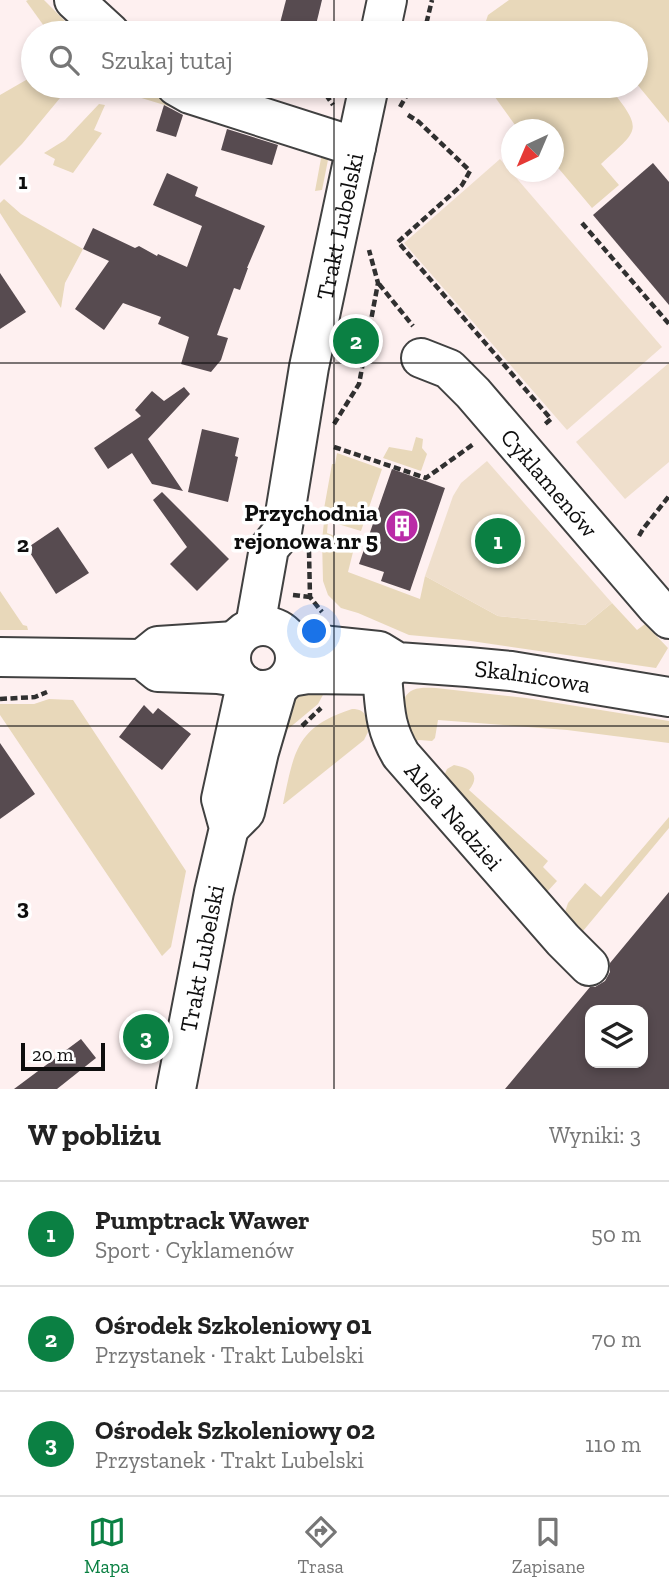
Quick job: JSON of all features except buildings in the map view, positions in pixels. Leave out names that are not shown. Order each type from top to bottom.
[{"type":"street","points":[[74,0],[97,21]]},
{"type":"street","points":[[383,21],[387,0]]},
{"type":"street","points":[[203,98],[356,147]]},
{"type":"street","name":"Trakt Lubelski","points":[[176,1089],[229,828],[220,799],[264,658],[295,539],[309,367],[366,98]]},
{"type":"street","name":"Cyklamenów","points":[[421,358],[449,369],[473,393],[669,619]]},
{"type":"street","name":"Skalnicowa","points":[[0,657],[142,659],[158,646],[264,658],[331,660],[379,651],[389,669],[468,667],[511,671],[669,697]]},
{"type":"street","name":"Aleja Nadziei","points":[[389,669],[384,715],[401,755],[563,940],[589,966]]},
{"type":"path","points":[[427,21],[432,0]]},
{"type":"path","points":[[400,109],[406,98]]},
{"type":"path","points":[[334,447],[426,478],[475,443],[484,439],[510,436],[551,419],[398,242],[462,185],[470,171],[419,122],[408,115]]},
{"type":"path","points":[[582,223],[669,324]]},
{"type":"path","points":[[331,428],[359,384],[378,283],[366,240]]},
{"type":"path","points":[[636,541],[669,496]]},
{"type":"path","points":[[295,539],[310,597],[328,620],[332,698],[296,731]]},
{"type":"shaded area","points":[[44,0],[65,21],[40,21],[26,1]]},
{"type":"shaded area","points":[[509,0],[669,0],[669,123],[648,98],[648,21],[486,21],[488,15]]},
{"type":"shaded area","points":[[21,83],[21,98],[60,98],[0,166],[0,95]]},
{"type":"shaded area","points":[[142,98],[182,98],[329,155],[322,190],[315,191],[322,153]]},
{"type":"shaded area","points":[[496,98],[617,98],[628,113],[632,129],[630,136],[601,164],[619,185],[592,208],[564,175],[564,119],[511,119]]},
{"type":"shaded area","points":[[99,104],[105,105],[94,130],[102,133],[73,173],[53,165],[55,159],[44,153],[65,140]]},
{"type":"shaded area","points":[[500,159],[501,182],[520,182],[662,347],[567,430],[404,243]]},
{"type":"shaded area","points":[[4,199],[21,214],[83,249],[65,283],[61,308],[0,213],[0,203]]},
{"type":"shaded area","points":[[669,363],[669,462],[625,499],[576,442]]},
{"type":"shaded area","points":[[416,437],[423,439],[422,448],[427,454],[421,471],[383,458],[389,447],[412,451]]},
{"type":"shaded area","points":[[337,453],[382,469],[361,531],[328,521],[327,533],[355,544],[348,572],[420,599],[425,576],[498,616],[585,625],[612,603],[637,630],[645,624],[668,648],[656,668],[464,640],[409,635],[341,608],[328,595],[323,581],[322,520],[332,464],[335,464]]},
{"type":"shaded area","points":[[487,461],[612,603],[585,625],[498,616],[425,576],[453,496],[461,483]]},
{"type":"shaded area","points":[[0,591],[23,625],[27,626],[28,630],[0,630]]},
{"type":"shaded area","points":[[436,688],[526,698],[669,721],[669,743],[567,730],[438,720],[432,741],[416,741],[404,714],[404,700],[413,690]]},
{"type":"shaded area","points":[[300,690],[324,693],[318,704],[282,734],[277,715]]},
{"type":"shaded area","points":[[49,699],[73,700],[186,871],[171,947],[162,956],[0,715],[0,704],[34,704]]},
{"type":"shaded area","points":[[352,709],[364,713],[368,732],[364,740],[283,804],[295,756],[308,733],[333,716]]},
{"type":"shaded area","points":[[454,765],[472,773],[474,780],[469,790],[548,861],[543,867],[557,881],[547,892],[444,776],[447,769]]},
{"type":"shaded area","points":[[669,817],[669,828],[583,931],[565,912],[568,903],[585,883],[601,897]]},
{"type":"place","name":"Ośrodek Szkoleniowy 01","points":[[356,341]]},
{"type":"place","name":"Przychodnia rejonowa nr 5","points":[[402,526]]},
{"type":"place","name":"Pumptrack Wawer","points":[[498,541]]},
{"type":"place","name":"Ośrodek Szkoleniowy 02","points":[[146,1037]]}]
